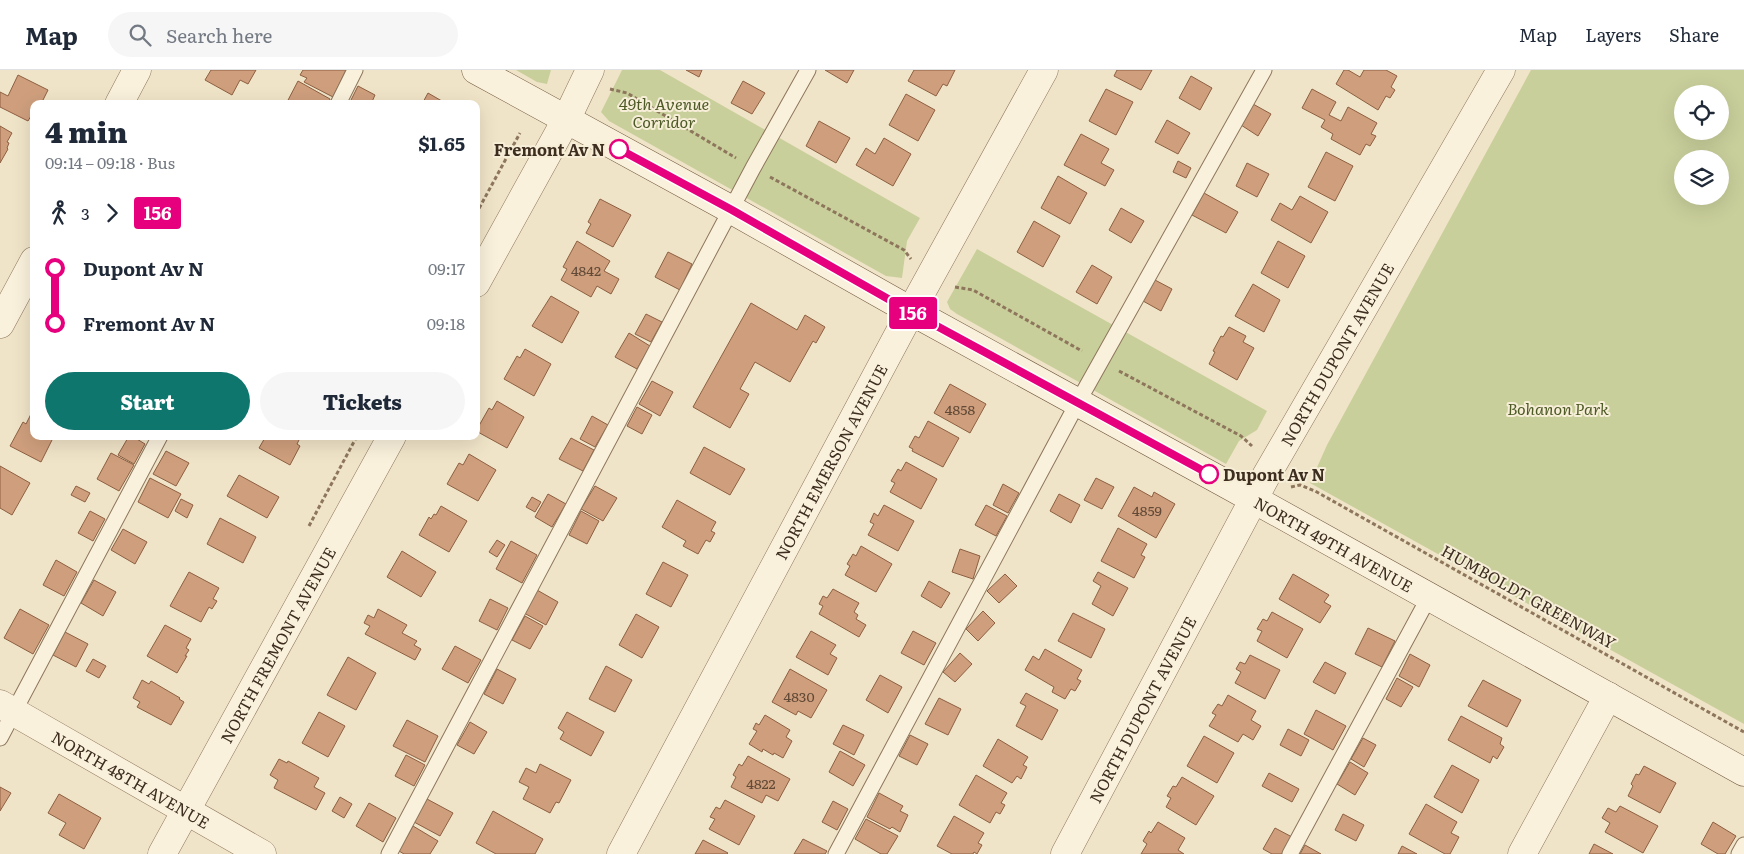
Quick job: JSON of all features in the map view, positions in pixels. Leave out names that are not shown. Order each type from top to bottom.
[{"type":"street","points":[[121,100],[137,70]]},
{"type":"street","name":"NORTH 49TH AVENUE","points":[[476,70],[732,210],[911,312],[1078,402],[1744,772]]},
{"type":"street","points":[[480,276],[566,120],[590,70]]},
{"type":"street","name":"NORTH EMERSON AVENUE","points":[[621,854],[911,312],[1044,70]]},
{"type":"street","name":"NORTH DUPONT AVENUE","points":[[1065,854],[1253,499],[1500,70]]},
{"type":"street","points":[[0,324],[30,268]]},
{"type":"street","name":"NORTH FREMONT AVENUE","points":[[162,854],[390,440]]},
{"type":"street","points":[[1522,854],[1608,696]]},
{"type":"street","name":"NORTH 48TH AVENUE","points":[[7,708],[262,854]]},
{"type":"lane","points":[[340,100],[356,70]]},
{"type":"lane","points":[[389,854],[753,168],[808,70]]},
{"type":"lane","points":[[836,854],[1078,402],[1264,70]]},
{"type":"lane","points":[[0,738],[7,708],[158,440]]},
{"type":"lane","points":[[1290,854],[1429,597]]},
{"type":"lane","points":[[1739,854],[1744,845]]},
{"type":"path","points":[[480,207],[520,132]]},
{"type":"path","name":"HUMBOLDT GREENWAY","points":[[1300,485],[1324,495],[1744,732]]},
{"type":"green space","points":[[516,70],[551,70],[547,84],[537,82]]},
{"type":"green space","name":"49th Avenue Corridor","points":[[622,70],[660,70],[920,218],[907,241],[902,278],[886,276],[609,121],[601,112]]},
{"type":"green space","name":"Bohanon Park","points":[[1531,70],[1744,70],[1744,724],[1310,483],[1327,445]]},
{"type":"green space","points":[[977,249],[1267,411],[1257,430],[1239,441],[1226,464],[957,314],[950,309],[947,302]]},
{"type":"building","points":[[211,70],[256,70],[248,84],[240,80],[232,95],[205,80]]},
{"type":"building","points":[[303,70],[346,70],[333,97],[304,82],[307,78],[300,75]]},
{"type":"building","points":[[686,70],[702,70],[699,77]]},
{"type":"building","points":[[825,70],[854,70],[847,83]]},
{"type":"building","points":[[914,70],[955,70],[947,86],[943,84],[936,96],[908,81]]},
{"type":"building","points":[[1117,70],[1152,70],[1141,90],[1114,76]]},
{"type":"building","points":[[1344,70],[1348,70],[1360,77],[1364,70],[1386,70],[1397,76],[1391,87],[1395,90],[1390,98],[1386,96],[1378,110],[1336,84]]},
{"type":"building","points":[[18,75],[48,90],[43,100],[30,100],[30,118],[28,121],[0,107],[0,92],[8,96]]},
{"type":"building","points":[[1191,76],[1212,88],[1200,110],[1179,98]]},
{"type":"building","points":[[298,81],[330,99],[330,100],[288,100]]},
{"type":"building","points":[[743,81],[765,93],[752,114],[731,103]]},
{"type":"building","points":[[358,86],[375,95],[373,100],[351,100]]},
{"type":"building","points":[[1106,89],[1133,102],[1116,135],[1089,121]]},
{"type":"building","points":[[1312,89],[1336,102],[1329,115],[1341,121],[1348,107],[1377,123],[1371,134],[1376,136],[1370,146],[1366,144],[1360,155],[1331,139],[1333,134],[1321,127],[1325,120],[1302,108]]},
{"type":"building","points":[[428,93],[440,100],[424,100]]},
{"type":"building","points":[[906,94],[935,110],[918,141],[889,125]]},
{"type":"building","points":[[1253,104],[1271,114],[1258,136],[1241,125]]},
{"type":"building","points":[[1167,120],[1190,133],[1178,154],[1155,142]]},
{"type":"building","points":[[819,121],[850,138],[836,163],[806,146]]},
{"type":"building","points":[[0,126],[12,133],[7,142],[9,143],[8,149],[0,163]]},
{"type":"building","points":[[1081,134],[1109,149],[1101,163],[1114,170],[1105,186],[1064,165]]},
{"type":"building","points":[[884,138],[911,154],[893,186],[856,165],[866,148],[875,154]]},
{"type":"building","points":[[1326,152],[1353,166],[1335,201],[1308,187]]},
{"type":"building","points":[[1178,161],[1191,168],[1186,178],[1173,172]]},
{"type":"building","points":[[1247,163],[1269,174],[1257,197],[1236,186]]},
{"type":"building","points":[[1058,176],[1087,193],[1070,224],[1041,208]]},
{"type":"building","points":[[1204,193],[1238,212],[1226,233],[1192,215]]},
{"type":"building","points":[[1300,196],[1328,212],[1311,243],[1271,220],[1280,203],[1292,210]]},
{"type":"building","points":[[600,199],[631,215],[613,247],[586,233],[591,224],[588,222]]},
{"type":"building","points":[[1121,208],[1144,221],[1131,243],[1109,230]]},
{"type":"building","points":[[1034,221],[1060,236],[1043,267],[1017,252]]},
{"type":"building","points":[[577,241],[610,261],[604,271],[619,279],[611,294],[597,286],[591,297],[561,280],[567,269],[563,267]]},
{"type":"building","points":[[1278,241],[1305,256],[1288,288],[1261,273]]},
{"type":"building","points":[[668,252],[692,264],[680,290],[655,277]]},
{"type":"building","points":[[1092,265],[1112,277],[1097,304],[1076,292]]},
{"type":"building","points":[[1155,280],[1172,289],[1161,311],[1143,301]]},
{"type":"building","points":[[1253,284],[1280,300],[1264,332],[1235,316]]},
{"type":"building","points":[[551,296],[579,312],[562,343],[532,326]]},
{"type":"building","points":[[751,303],[797,330],[805,315],[825,327],[816,343],[813,341],[790,382],[755,362],[740,389],[749,394],[730,428],[693,407]]},
{"type":"building","points":[[646,314],[662,322],[651,342],[635,334]]},
{"type":"building","points":[[1229,327],[1246,336],[1243,342],[1254,348],[1237,380],[1209,364],[1221,336],[1223,337]]},
{"type":"building","points":[[629,333],[650,346],[637,369],[615,357]]},
{"type":"building","points":[[525,349],[551,364],[534,396],[504,379],[517,356],[520,358]]},
{"type":"building","points":[[652,381],[673,392],[660,416],[639,404]]},
{"type":"building","points":[[950,384],[986,404],[970,433],[934,413]]},
{"type":"building","points":[[497,401],[524,417],[507,448],[480,433],[480,424],[489,408],[492,410]]},
{"type":"building","points":[[637,407],[652,415],[642,434],[627,426]]},
{"type":"building","points":[[30,416],[30,440],[52,440],[41,462],[10,446],[23,422],[26,424]]},
{"type":"building","points":[[592,416],[608,425],[595,447],[580,439]]},
{"type":"building","points":[[928,421],[959,438],[943,467],[912,451],[913,449],[909,447],[915,436],[919,438]]},
{"type":"building","points":[[571,438],[594,450],[583,471],[559,459]]},
{"type":"building","points":[[127,440],[138,440],[145,444],[134,464],[118,455]]},
{"type":"building","points":[[264,440],[299,440],[297,444],[300,446],[290,465],[259,448]]},
{"type":"building","points":[[704,447],[745,469],[730,495],[690,473]]},
{"type":"building","points":[[166,451],[189,463],[176,486],[153,474]]},
{"type":"building","points":[[111,453],[134,465],[119,491],[97,479]]},
{"type":"building","points":[[469,454],[496,470],[478,501],[447,484],[459,463],[463,465]]},
{"type":"building","points":[[906,462],[937,479],[921,509],[890,492],[895,483],[891,481],[898,469],[901,471]]},
{"type":"building","points":[[0,466],[30,483],[12,515],[0,508]]},
{"type":"building","points":[[239,475],[279,497],[267,518],[227,496]]},
{"type":"building","points":[[150,478],[181,494],[168,518],[138,502]]},
{"type":"building","points":[[1096,478],[1114,487],[1102,509],[1084,500]]},
{"type":"building","points":[[1003,484],[1019,493],[1008,513],[993,505]]},
{"type":"building","points":[[76,486],[90,493],[85,502],[71,495]]},
{"type":"building","points":[[595,486],[617,498],[603,521],[581,509]]},
{"type":"building","points":[[1134,487],[1152,497],[1154,492],[1175,504],[1156,538],[1118,516]]},
{"type":"building","points":[[548,494],[566,504],[552,527],[535,517]]},
{"type":"building","points":[[1059,494],[1080,505],[1071,523],[1050,511]]},
{"type":"building","points":[[532,497],[541,502],[535,512],[526,507]]},
{"type":"building","points":[[181,499],[193,505],[187,518],[175,511]]},
{"type":"building","points":[[677,500],[716,522],[711,531],[715,533],[710,542],[706,540],[698,554],[683,546],[686,541],[662,527]]},
{"type":"building","points":[[884,505],[914,521],[898,551],[868,535],[874,524],[870,522],[874,513],[878,516]]},
{"type":"building","points":[[986,505],[1007,516],[996,536],[975,525]]},
{"type":"building","points":[[441,506],[467,521],[449,552],[419,535],[429,517],[431,519],[434,514],[436,515]]},
{"type":"building","points":[[90,511],[105,519],[93,541],[78,533]]},
{"type":"building","points":[[581,511],[599,521],[587,544],[569,535]]},
{"type":"building","points":[[220,518],[256,537],[243,563],[207,544]]},
{"type":"building","points":[[1118,528],[1147,544],[1141,555],[1145,557],[1134,578],[1101,561]]},
{"type":"building","points":[[123,529],[147,542],[135,564],[111,550]]},
{"type":"building","points":[[497,540],[505,545],[497,557],[489,552]]},
{"type":"building","points":[[511,541],[537,555],[522,583],[496,569]]},
{"type":"building","points":[[861,546],[892,564],[876,592],[845,575],[850,566],[847,564],[853,554],[856,556]]},
{"type":"building","points":[[960,549],[980,556],[973,579],[952,572]]},
{"type":"building","points":[[402,551],[436,572],[421,597],[387,577]]},
{"type":"building","points":[[56,560],[77,572],[64,596],[43,585]]},
{"type":"building","points":[[663,562],[688,575],[671,607],[646,594]]},
{"type":"building","points":[[189,572],[219,588],[213,599],[217,601],[212,609],[209,607],[201,622],[170,606]]},
{"type":"building","points":[[1098,572],[1128,588],[1113,616],[1092,604],[1101,586],[1093,581]]},
{"type":"building","points":[[1005,574],[1017,586],[999,603],[987,591]]},
{"type":"building","points":[[1293,574],[1329,595],[1324,602],[1331,606],[1320,623],[1279,599]]},
{"type":"building","points":[[94,580],[116,592],[103,616],[81,603]]},
{"type":"building","points":[[929,581],[950,593],[941,608],[921,596]]},
{"type":"building","points":[[833,589],[859,603],[854,612],[858,615],[856,619],[866,625],[859,637],[819,614],[823,606],[819,604],[823,596],[827,598]]},
{"type":"building","points":[[537,590],[558,602],[546,625],[524,613]]},
{"type":"building","points":[[490,599],[508,608],[497,630],[479,621]]},
{"type":"building","points":[[20,609],[49,625],[33,654],[4,638]]},
{"type":"building","points":[[378,609],[407,625],[402,633],[417,641],[414,645],[421,649],[415,660],[365,634],[370,626],[364,623],[368,615],[374,618]]},
{"type":"building","points":[[983,611],[995,623],[978,641],[966,629]]},
{"type":"building","points":[[1272,612],[1303,629],[1287,658],[1257,641],[1262,631],[1257,629],[1263,619],[1267,621]]},
{"type":"building","points":[[1073,613],[1105,629],[1091,658],[1058,641]]},
{"type":"building","points":[[636,614],[659,627],[642,658],[619,645]]},
{"type":"building","points":[[525,616],[543,626],[530,649],[512,640]]},
{"type":"building","points":[[165,625],[191,639],[186,648],[189,650],[185,656],[187,656],[177,673],[147,656]]},
{"type":"building","points":[[1368,628],[1395,641],[1382,667],[1355,654]]},
{"type":"building","points":[[811,631],[836,645],[830,654],[837,658],[828,675],[796,657]]},
{"type":"building","points":[[913,631],[936,643],[924,665],[901,653]]},
{"type":"building","points":[[65,632],[88,644],[76,667],[53,655]]},
{"type":"building","points":[[455,646],[481,660],[468,683],[442,669]]},
{"type":"building","points":[[1045,649],[1082,670],[1077,679],[1081,681],[1075,691],[1071,689],[1065,699],[1052,692],[1054,687],[1025,670],[1033,656],[1039,660]]},
{"type":"building","points":[[960,653],[972,664],[955,682],[943,672]]},
{"type":"building","points":[[1410,654],[1430,665],[1419,687],[1399,676]]},
{"type":"building","points":[[1250,655],[1280,670],[1265,699],[1235,683],[1241,672],[1236,669],[1240,662],[1245,664]]},
{"type":"building","points":[[348,657],[376,673],[356,710],[327,695]]},
{"type":"building","points":[[93,659],[106,666],[99,678],[86,671]]},
{"type":"building","points":[[1325,662],[1346,673],[1335,694],[1313,682]]},
{"type":"building","points":[[606,666],[632,680],[615,712],[589,699]]},
{"type":"building","points":[[497,669],[516,679],[503,704],[484,694]]},
{"type":"building","points":[[790,669],[827,690],[811,718],[798,711],[796,715],[772,702]]},
{"type":"building","points":[[880,675],[902,687],[888,713],[866,700]]},
{"type":"building","points":[[1397,678],[1413,687],[1401,707],[1386,699]]},
{"type":"building","points":[[142,680],[149,684],[151,681],[184,702],[171,725],[137,707],[140,702],[133,698]]},
{"type":"building","points":[[1483,680],[1521,700],[1507,727],[1468,706]]},
{"type":"building","points":[[1026,693],[1058,710],[1042,740],[1016,726],[1026,706],[1020,703]]},
{"type":"building","points":[[1228,695],[1256,711],[1251,720],[1261,726],[1253,740],[1243,734],[1238,742],[1209,726],[1216,715],[1212,713],[1218,704],[1222,706]]},
{"type":"building","points":[[939,698],[961,709],[948,735],[925,724]]},
{"type":"building","points":[[1316,710],[1346,726],[1333,750],[1304,734]]},
{"type":"building","points":[[319,712],[345,726],[328,757],[302,743]]},
{"type":"building","points":[[567,712],[604,732],[591,756],[560,739],[564,732],[558,728]]},
{"type":"building","points":[[765,715],[790,730],[786,737],[792,741],[783,758],[763,749],[762,752],[749,744],[757,731],[753,729],[756,723],[759,725]]},
{"type":"building","points":[[1461,716],[1502,738],[1500,744],[1504,747],[1497,759],[1493,756],[1490,763],[1448,740]]},
{"type":"building","points":[[407,720],[438,736],[425,762],[393,746]]},
{"type":"building","points":[[470,722],[487,732],[474,754],[457,745]]},
{"type":"building","points":[[843,725],[864,735],[854,755],[833,744]]},
{"type":"building","points":[[1288,729],[1309,740],[1301,756],[1280,745]]},
{"type":"building","points":[[910,735],[928,744],[917,765],[899,756]]},
{"type":"building","points":[[1204,736],[1234,753],[1217,783],[1187,766]]},
{"type":"building","points":[[1363,738],[1376,745],[1364,767],[1351,759]]},
{"type":"building","points":[[998,739],[1028,757],[1023,765],[1027,767],[1021,779],[1017,776],[1012,783],[983,766]]},
{"type":"building","points":[[840,751],[865,765],[853,786],[829,772]]},
{"type":"building","points":[[406,755],[425,765],[414,786],[395,776]]},
{"type":"building","points":[[748,756],[790,779],[778,801],[766,795],[762,803],[731,787],[736,777],[733,775],[739,764],[742,766]]},
{"type":"building","points":[[279,759],[287,763],[288,761],[319,778],[314,787],[325,793],[316,810],[274,788],[278,780],[270,775]]},
{"type":"building","points":[[1350,762],[1368,773],[1355,795],[1337,784]]},
{"type":"building","points":[[540,764],[571,780],[559,803],[556,802],[550,813],[523,799],[529,787],[519,782],[526,768],[536,773]]},
{"type":"building","points":[[1452,765],[1479,780],[1462,813],[1434,797]]},
{"type":"building","points":[[1644,766],[1676,783],[1660,813],[1628,796],[1636,774],[1639,775]]},
{"type":"building","points":[[1269,773],[1299,789],[1292,802],[1262,786]]},
{"type":"building","points":[[976,775],[1007,793],[1001,803],[1005,805],[1000,814],[996,812],[990,823],[959,805]]},
{"type":"building","points":[[1182,777],[1214,796],[1196,825],[1166,807],[1171,798],[1167,796]]},
{"type":"building","points":[[0,787],[11,793],[0,811]]},
{"type":"building","points":[[879,793],[903,806],[900,811],[908,815],[900,832],[867,817]]},
{"type":"building","points":[[59,794],[101,818],[84,849],[59,835],[66,823],[48,813]]},
{"type":"building","points":[[340,797],[352,804],[344,818],[332,811]]},
{"type":"building","points":[[427,799],[453,813],[440,836],[414,822]]},
{"type":"building","points":[[725,800],[755,816],[739,845],[709,829],[715,819],[710,817],[716,807],[720,809]]},
{"type":"building","points":[[833,801],[848,809],[837,830],[822,822]]},
{"type":"building","points":[[369,803],[396,818],[383,842],[356,826]]},
{"type":"building","points":[[1426,804],[1457,822],[1451,833],[1459,837],[1450,854],[1445,854],[1409,834]]},
{"type":"building","points":[[1620,806],[1658,826],[1643,853],[1605,832],[1610,823],[1602,818],[1608,808],[1616,812]]},
{"type":"building","points":[[493,811],[543,839],[535,854],[496,854],[476,843]]},
{"type":"building","points":[[1343,814],[1364,825],[1356,841],[1335,830]]},
{"type":"building","points":[[954,816],[984,833],[978,843],[982,845],[977,854],[974,852],[973,854],[952,854],[937,846]]},
{"type":"building","points":[[866,819],[898,836],[887,854],[881,854],[855,839]]},
{"type":"building","points":[[1158,822],[1185,838],[1178,850],[1184,854],[1141,854],[1147,844],[1143,841]]},
{"type":"building","points":[[1713,822],[1736,836],[1725,854],[1718,854],[1701,844]]},
{"type":"building","points":[[413,826],[438,841],[430,854],[404,854],[399,851]]},
{"type":"building","points":[[1275,828],[1292,837],[1282,854],[1272,854],[1263,849]]},
{"type":"building","points":[[803,839],[827,851],[825,854],[794,854]]},
{"type":"building","points":[[703,840],[728,853],[695,854]]},
{"type":"building","points":[[1594,844],[1613,854],[1589,854]]},
{"type":"building","points":[[1305,845],[1321,854],[1300,854]]},
{"type":"building","points":[[1402,846],[1417,854],[1398,854]]},
{"type":"bus line","name":"156","points":[[619,149],[732,210],[911,312],[1209,474]]},
{"type":"place","name":"Fremont Av N","points":[[619,149]]},
{"type":"place","name":"Dupont Av N","points":[[1209,474]]}]
